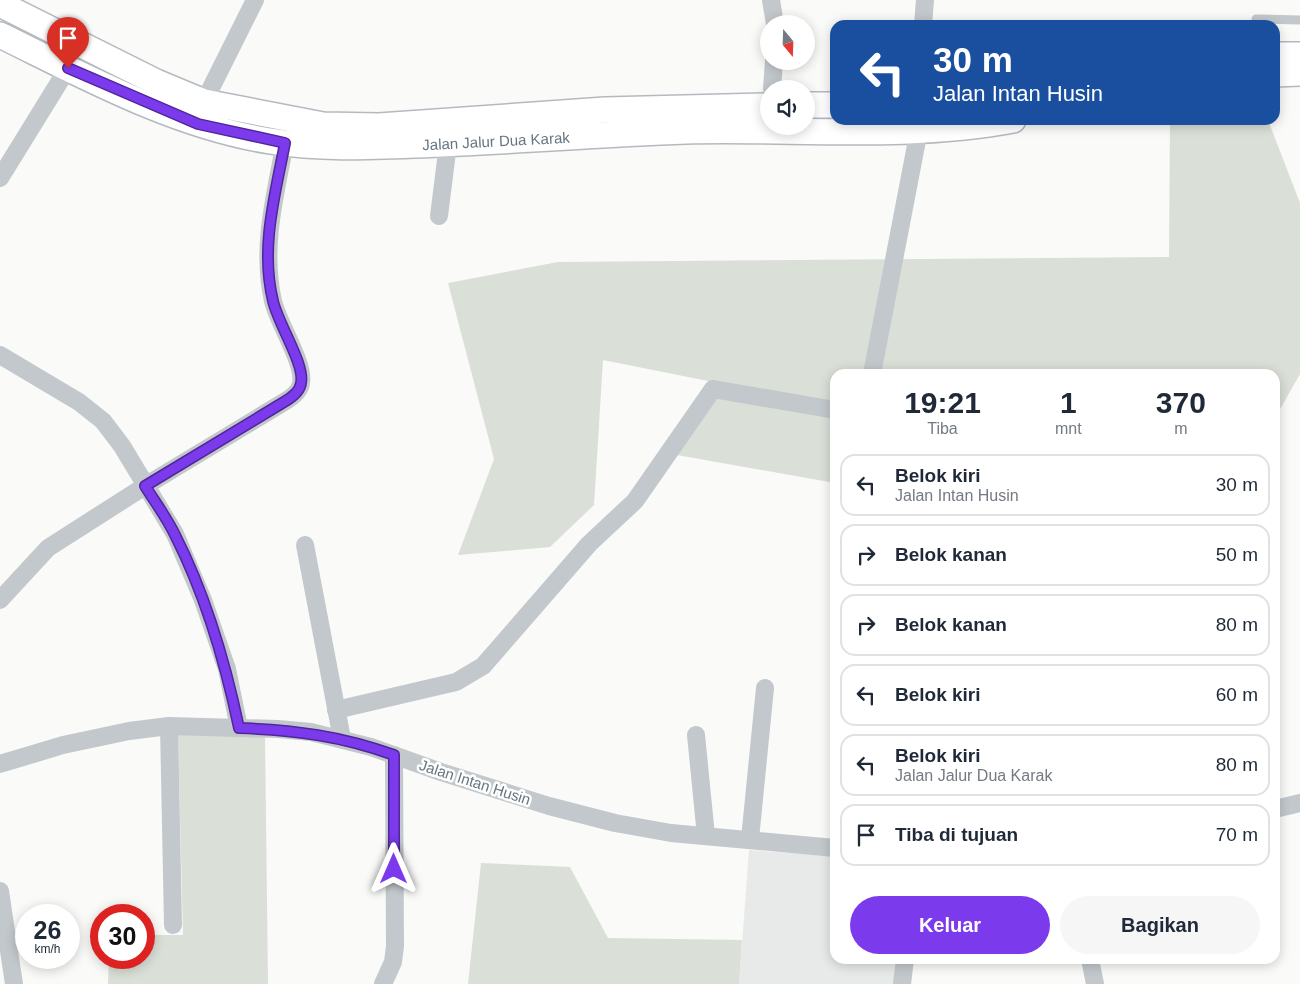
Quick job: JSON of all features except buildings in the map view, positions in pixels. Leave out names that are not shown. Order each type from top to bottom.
[{"type":"main road","name":"Jalan Jalur Dua Karak","points":[[0,4],[156,82],[204,102],[323,125],[379,126],[605,110],[760,106]]},
{"type":"main road","name":"Jalan Jalur Dua Karak","points":[[0,34],[68,68],[198,124],[285,143],[330,148],[448,144],[687,131],[919,130],[975,125]]},
{"type":"main road","points":[[1280,55],[1300,55]]},
{"type":"main road","points":[[1280,74],[1300,73]]},
{"type":"main road","points":[[815,105],[830,105]]},
{"type":"street","points":[[204,102],[255,0]]},
{"type":"street","points":[[771,0],[774,15]]},
{"type":"street","points":[[924,0],[924,20]]},
{"type":"street","points":[[0,178],[68,68]]},
{"type":"street","points":[[873,369],[919,130]]},
{"type":"street","points":[[0,600],[48,548],[145,486],[292,398],[301,385],[301,367],[282,330],[273,303],[268,275],[268,232],[285,143]]},
{"type":"street","points":[[439,216],[448,144]]},
{"type":"street","points":[[0,355],[79,402],[102,421],[122,446],[175,534],[203,600],[226,668],[239,728]]},
{"type":"street","points":[[336,710],[456,682],[483,666],[590,544],[635,500],[714,389],[830,409]]},
{"type":"street","points":[[305,545],[342,738]]},
{"type":"street","points":[[750,839],[765,688]]},
{"type":"street","points":[[169,726],[173,925]]},
{"type":"street","name":"Jalan Intan Husin","points":[[0,764],[63,745],[129,731],[169,726],[311,732],[342,738],[549,806],[615,823],[670,833],[830,847]]},
{"type":"street","points":[[696,735],[706,836]]},
{"type":"street","points":[[383,984],[393,962],[395,946],[394,755]]},
{"type":"street","points":[[1280,808],[1300,803]]},
{"type":"street","points":[[0,891],[14,984]]},
{"type":"street","points":[[902,984],[904,964]]},
{"type":"street","points":[[1091,964],[1095,984]]},
{"type":"lane","points":[[1256,19],[1300,20]]},
{"type":"shaded area","points":[[1170,125],[1270,125],[1300,203],[1300,374],[1280,409],[1280,369],[830,369],[830,482],[666,453],[713,382],[603,360],[594,505],[550,547],[458,555],[494,459],[448,283],[558,262],[1169,257]]},
{"type":"shaded area","points":[[178,734],[265,737],[268,984],[108,984],[109,969],[155,969],[155,935],[183,935]]},
{"type":"shaded area","points":[[749,850],[830,856],[830,964],[896,964],[894,984],[739,984]]},
{"type":"shaded area","points":[[481,863],[570,867],[608,938],[742,940],[739,984],[468,984]]},
{"type":"route","points":[[68,68],[85,77],[198,124],[268,141],[285,143],[268,232],[268,275],[273,303],[282,330],[301,367],[301,385],[292,398],[145,486],[175,534],[203,600],[226,668],[239,728],[311,732],[337,737],[394,755],[394,869]]}]
